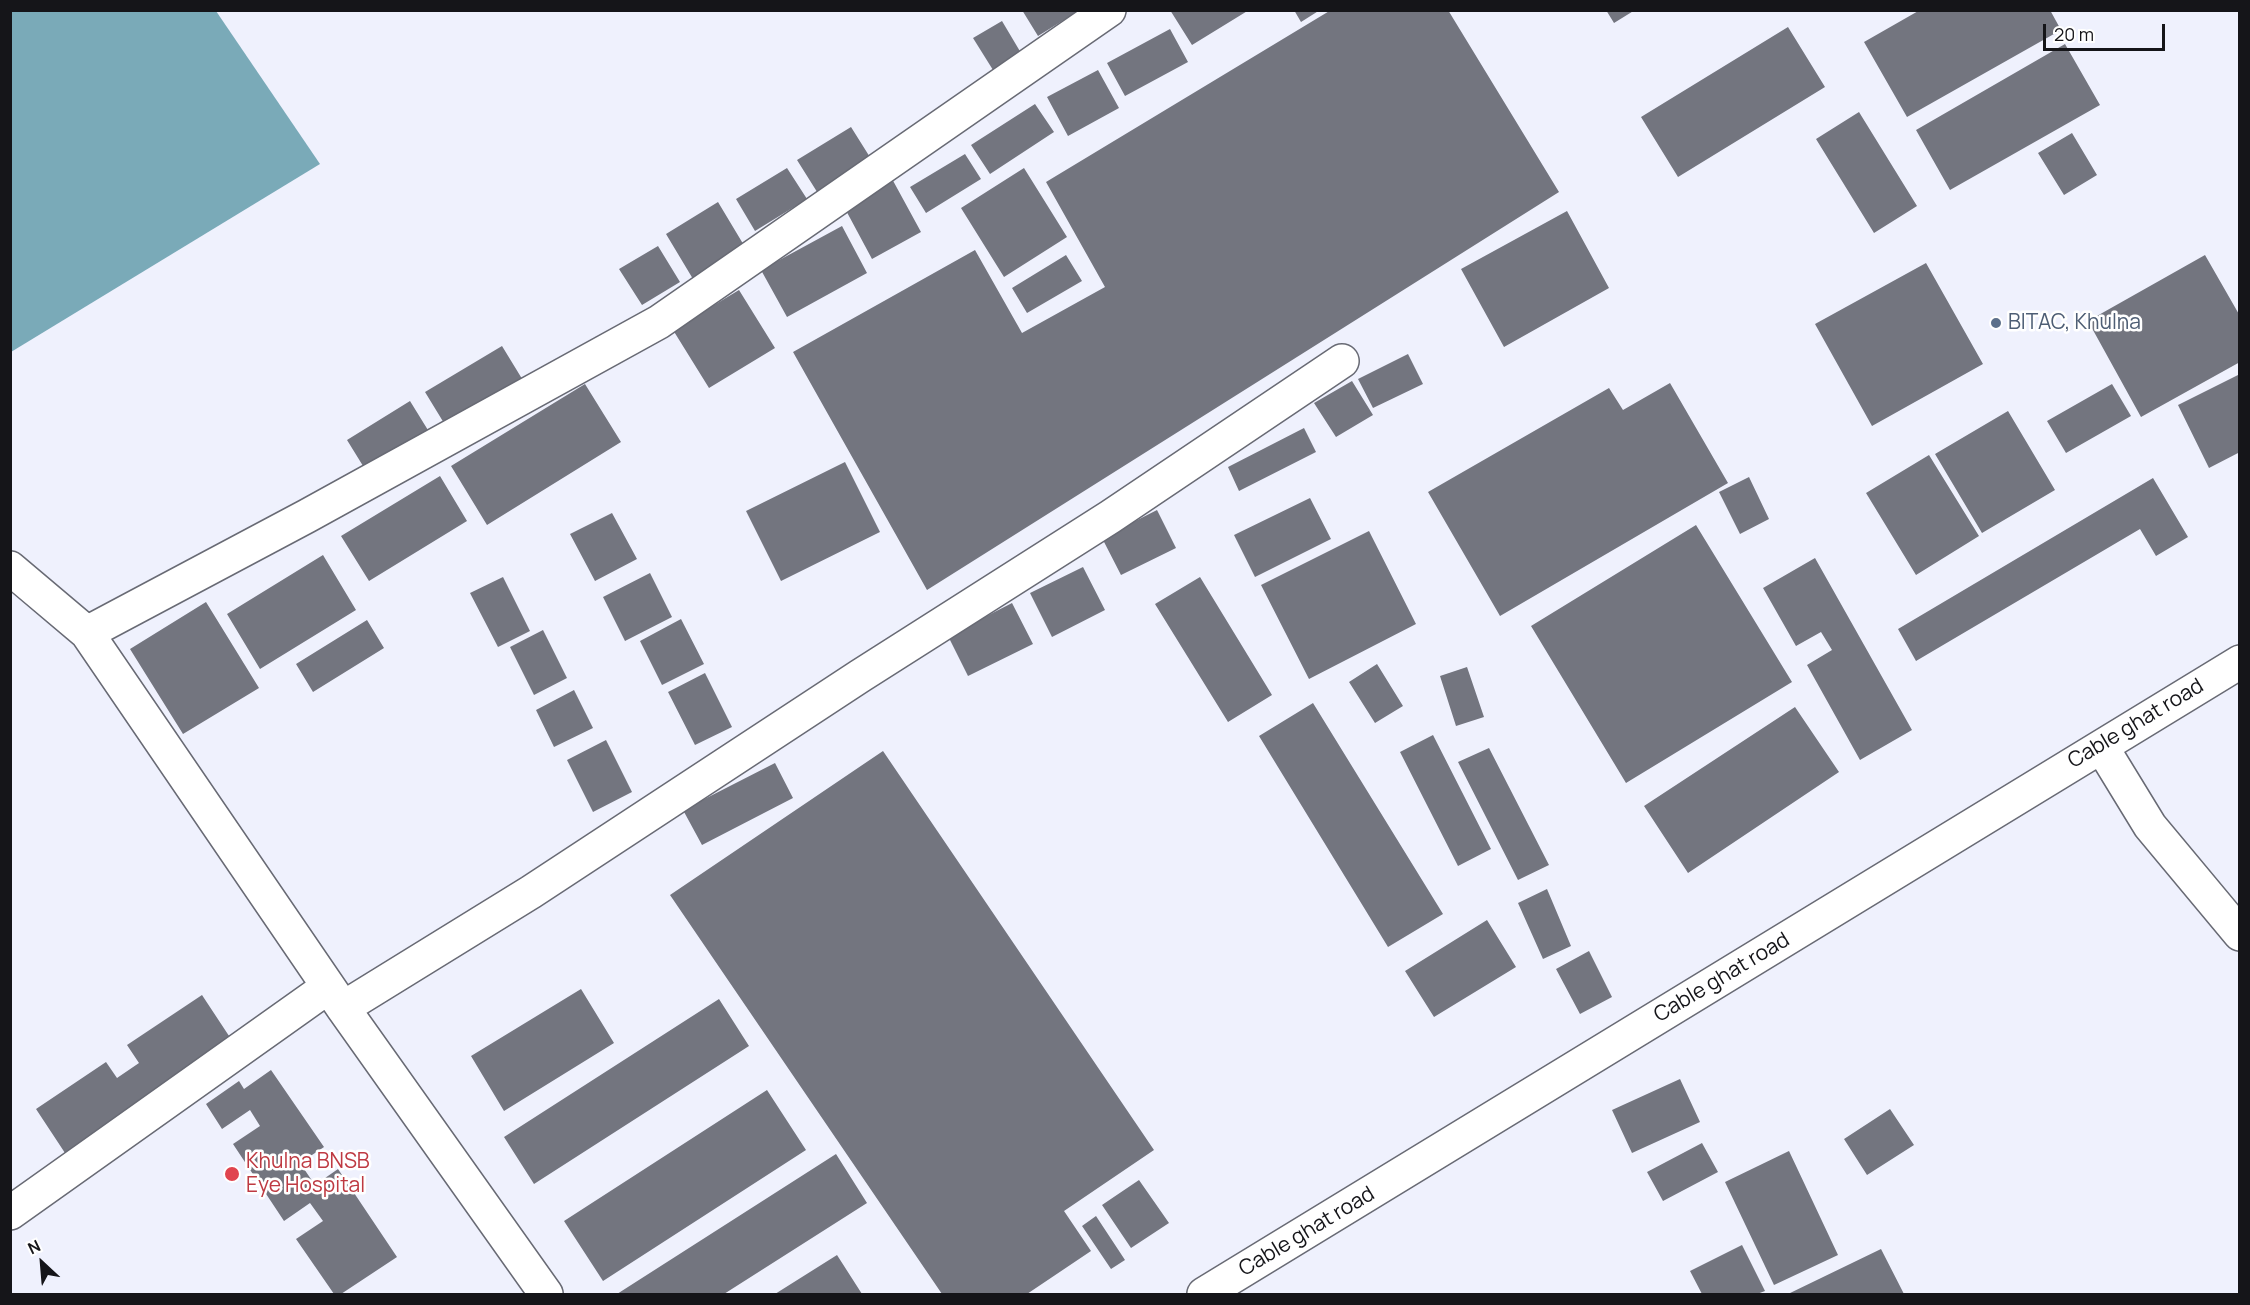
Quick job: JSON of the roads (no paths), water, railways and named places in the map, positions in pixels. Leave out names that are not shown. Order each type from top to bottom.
[{"type":"street","points":[[87,633],[307,516],[659,322],[1109,10]]},
{"type":"street","points":[[10,1213],[336,998],[531,892],[860,676],[1110,517],[1342,361]]},
{"type":"street","points":[[10,568],[87,633],[336,998],[546,1294]]},
{"type":"street","name":"Cable ghat road","points":[[1204,1294],[2240,662]]},
{"type":"street","name":"Cable ghat road","points":[[1222,1294],[2240,673]]},
{"type":"street","points":[[2106,754],[2150,826],[2240,934]]},
{"type":"water","points":[[11,10],[216,11],[320,164],[11,352]]},
{"type":"place","name":"BITAC, Khulna","points":[[1996,323]]},
{"type":"place","name":"Khulna BNSB Eye Hospital","points":[[232,1174]]}]
